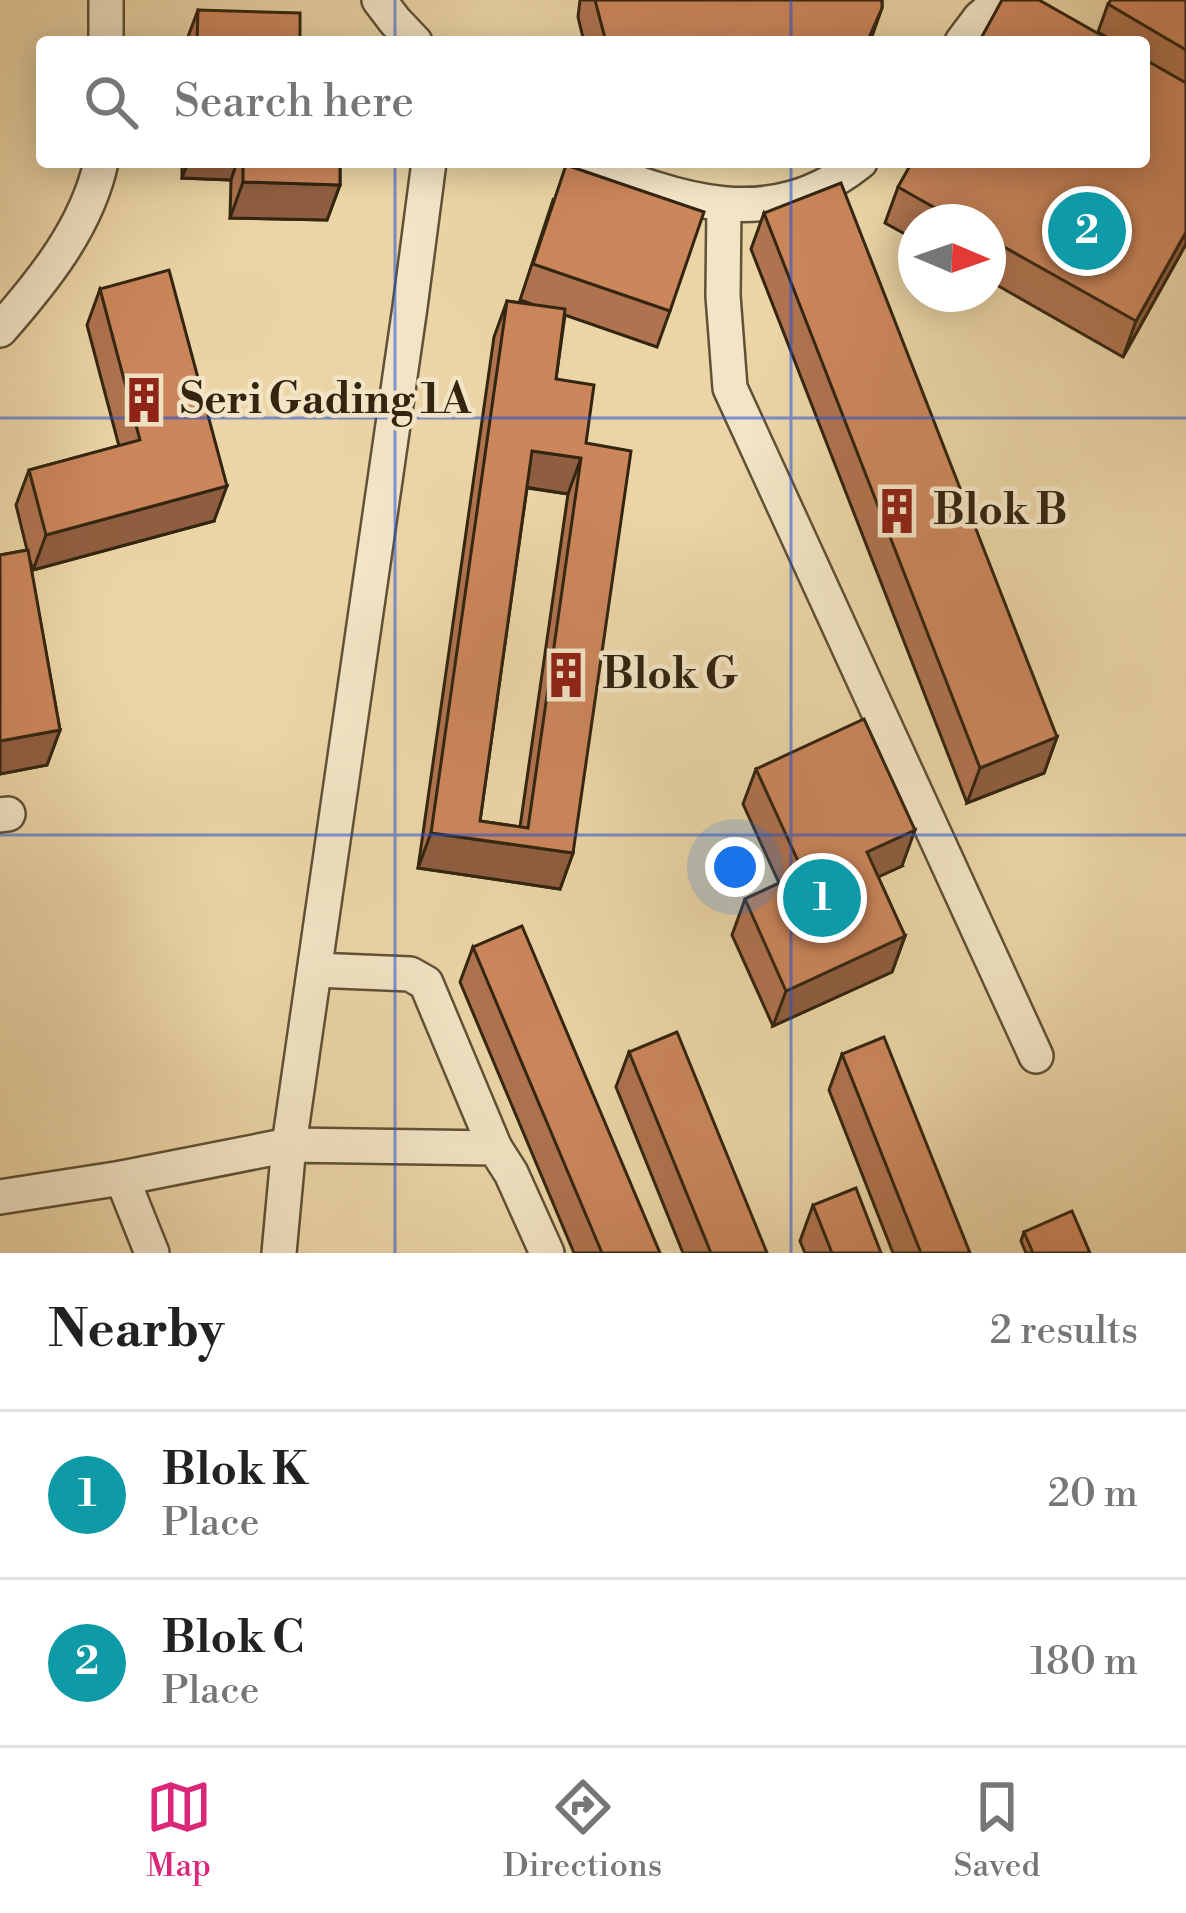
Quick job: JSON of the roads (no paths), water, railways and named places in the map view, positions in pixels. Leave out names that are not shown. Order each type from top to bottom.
[{"type":"lane","points":[[106,0],[106,36]]},
{"type":"lane","points":[[380,0],[409,36]]},
{"type":"lane","points":[[966,36],[1001,0]]},
{"type":"lane","points":[[0,330],[83,219],[99,168]]},
{"type":"lane","points":[[279,1253],[289,1145],[428,168]]},
{"type":"lane","points":[[599,168],[682,198],[724,206],[798,198],[851,168]]},
{"type":"lane","points":[[724,206],[722,296],[730,388],[1036,1056]]},
{"type":"lane","points":[[315,970],[410,974],[426,982],[496,1148],[547,1253]]},
{"type":"lane","points":[[0,1197],[289,1145],[496,1148]]},
{"type":"lane","points":[[122,1178],[152,1253]]},
{"type":"place","name":"Blok C","points":[[1087,231]]},
{"type":"place","name":"Seri Gading 1A","points":[[144,400]]},
{"type":"place","name":"Blok B","points":[[897,511]]},
{"type":"place","name":"Blok G","points":[[566,675]]},
{"type":"place","name":"Blok K","points":[[822,898]]}]
